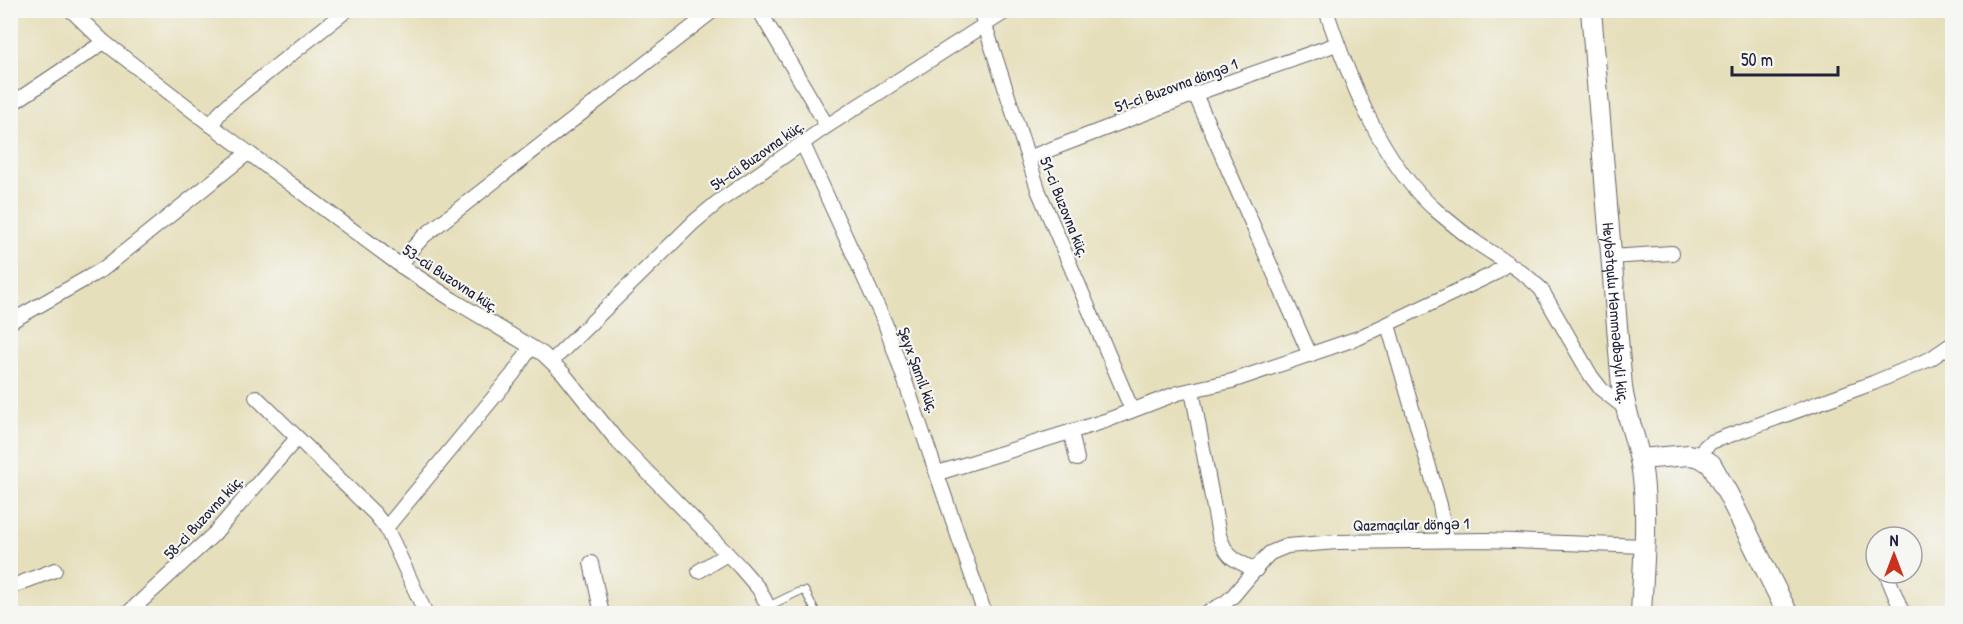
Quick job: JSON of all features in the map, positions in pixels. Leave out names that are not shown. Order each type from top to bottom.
[{"type":"street","name":"53-cü Buzovna küç.","points":[[71,10],[104,42],[248,153],[401,266],[552,361],[618,442],[759,589],[770,610]]},
{"type":"street","points":[[211,125],[222,110],[237,97],[347,10]]},
{"type":"street","points":[[401,266],[424,236],[714,10]]},
{"type":"street","points":[[759,10],[826,126]]},
{"type":"street","name":"51-ci Buzovna küç.","points":[[980,10],[1044,202],[1132,410]]},
{"type":"street","name":"54-cü Buzovna küç.","points":[[552,361],[694,222],[718,202],[826,126],[1008,10]]},
{"type":"street","points":[[1326,10],[1337,44],[1375,128],[1403,172],[1436,210],[1474,240],[1529,277],[1541,289],[1591,376],[1601,389],[1625,408]]},
{"type":"street","name":"Heybətqulu Məmmədbəyli küç.","points":[[1592,10],[1625,408],[1640,459],[1644,492],[1641,614]]},
{"type":"street","points":[[10,105],[104,42]]},
{"type":"street","name":"51-ci Buzovna döngə 1","points":[[1028,158],[1195,94],[1337,44]]},
{"type":"street","points":[[1195,94],[1310,355]]},
{"type":"street","name":"Şeyx Şamil küç.","points":[[803,144],[885,323],[986,614]]},
{"type":"street","points":[[10,322],[103,269],[248,153]]},
{"type":"street","points":[[1611,257],[1672,253]]},
{"type":"street","points":[[938,473],[1071,432],[1192,390],[1232,381],[1358,338],[1493,274],[1508,263]]},
{"type":"street","points":[[1388,325],[1440,505],[1446,540]]},
{"type":"street","points":[[1700,457],[1705,447],[1711,442],[1863,387],[1930,358],[1953,344]]},
{"type":"street","points":[[386,528],[513,374],[531,347]]},
{"type":"street","points":[[1192,390],[1219,535],[1224,550],[1230,558],[1256,570]]},
{"type":"street","points":[[256,397],[375,514],[386,528],[426,614]]},
{"type":"street","points":[[1071,432],[1077,459]]},
{"type":"street","name":"58-ci Buzovna küç.","points":[[127,614],[214,534],[297,438]]},
{"type":"street","points":[[1640,459],[1678,455],[1700,457],[1714,468],[1788,614]]},
{"type":"street","name":"Qazmaçılar döngə 1","points":[[1204,614],[1228,608],[1270,554],[1287,546],[1337,542],[1446,540],[1644,546]]},
{"type":"street","points":[[699,571],[727,554]]},
{"type":"street","points":[[591,563],[602,614]]},
{"type":"street","points":[[10,586],[55,570]]},
{"type":"street","points":[[1891,585],[1903,614]]},
{"type":"lane","points":[[770,610],[798,592],[805,591],[817,614]]}]
